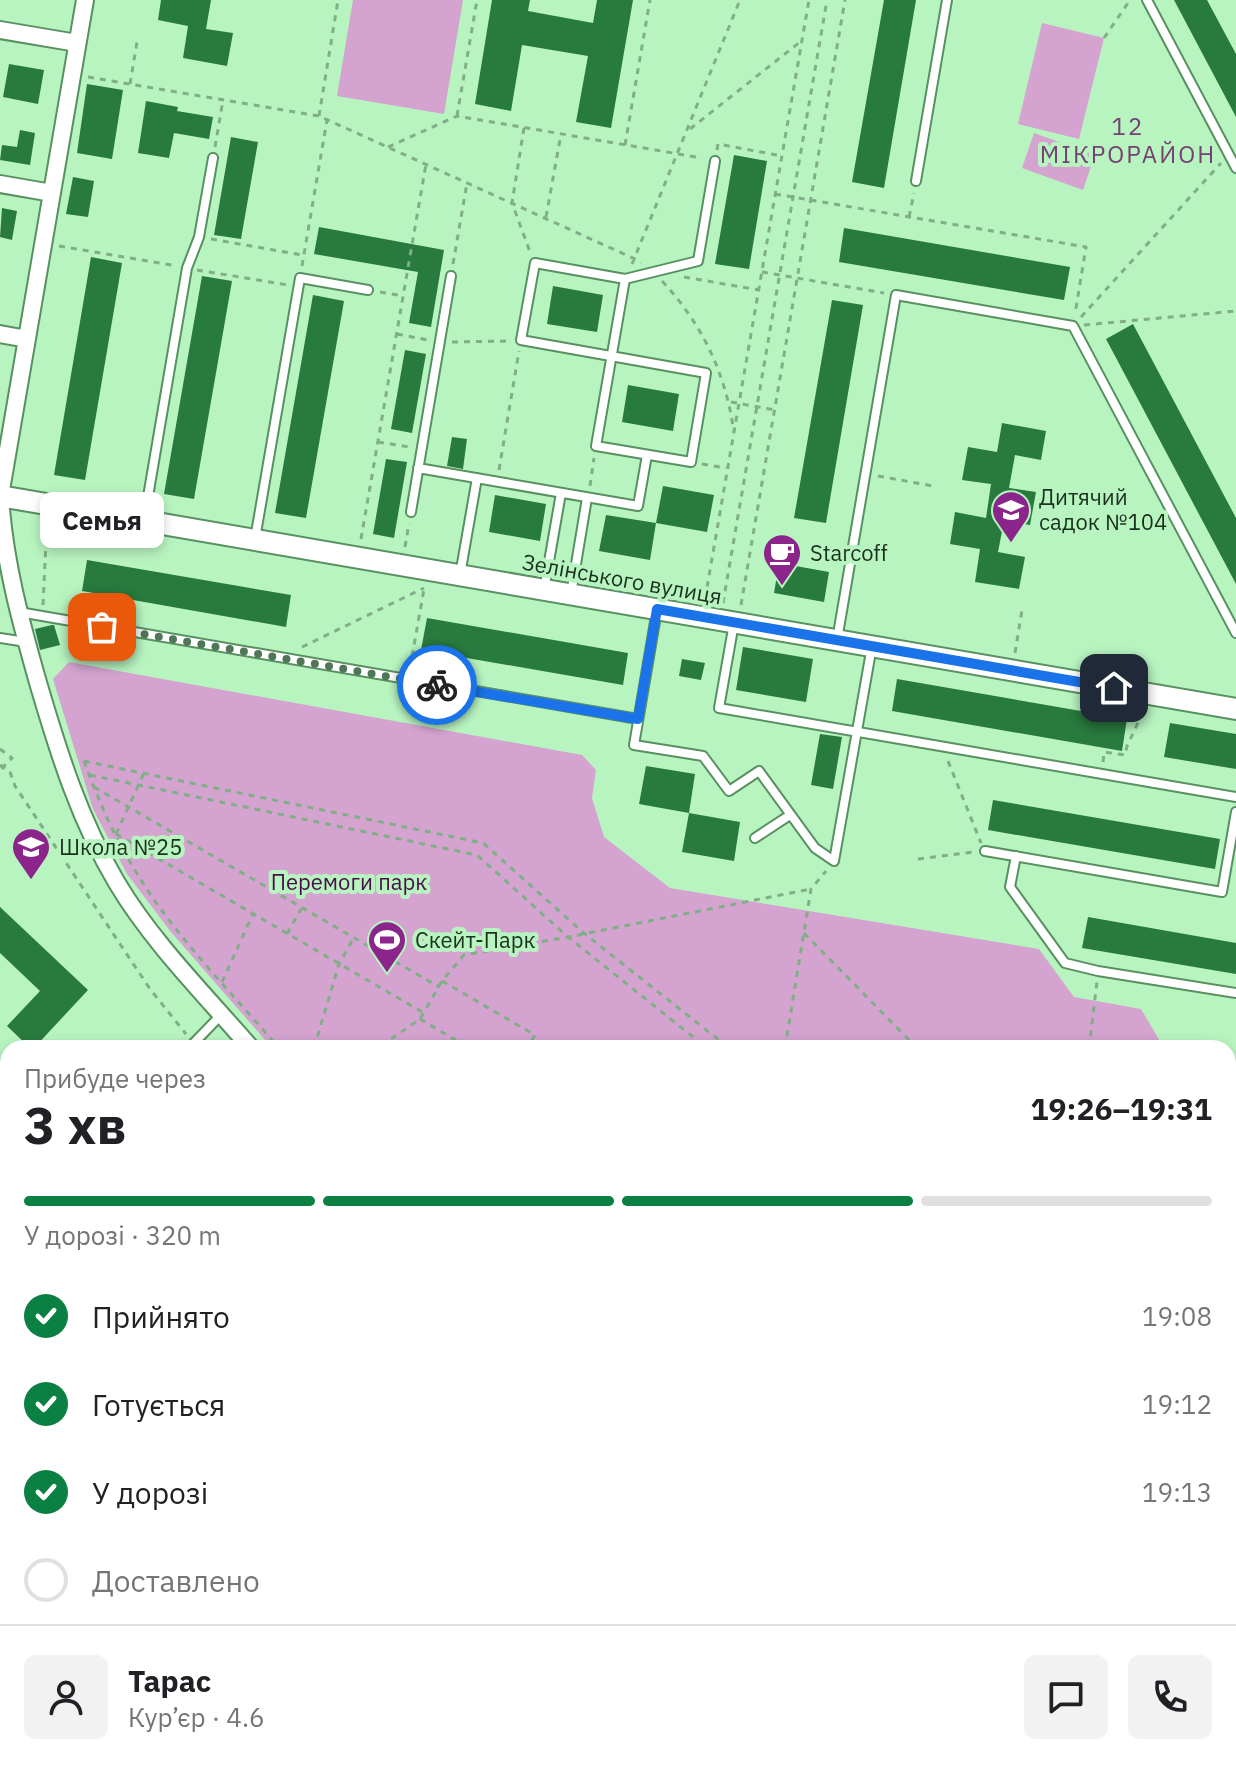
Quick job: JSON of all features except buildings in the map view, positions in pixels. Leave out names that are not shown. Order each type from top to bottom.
[{"type":"street","points":[[85,0],[0,496],[7,564],[64,770],[81,814],[117,884],[159,942],[244,1040]]},
{"type":"street","points":[[0,30],[77,43]]},
{"type":"street","points":[[0,184],[52,193]]},
{"type":"street","points":[[0,334],[27,339]]},
{"type":"street","name":"Зелінського вулиця","points":[[0,496],[657,609],[738,614],[837,640],[1236,709]]},
{"type":"lane","points":[[916,181],[947,0]]},
{"type":"lane","points":[[1147,0],[1236,168]]},
{"type":"lane","points":[[144,521],[187,268],[199,237],[213,158]]},
{"type":"lane","points":[[625,279],[612,356],[596,446],[691,462],[706,373],[612,356],[521,340],[535,263],[625,279],[698,261],[715,161]]},
{"type":"lane","points":[[411,512],[451,276]]},
{"type":"lane","points":[[254,540],[299,282],[368,290]]},
{"type":"lane","points":[[837,640],[896,295],[1073,326],[1236,633]]},
{"type":"lane","points":[[418,468],[638,506],[647,455]]},
{"type":"lane","points":[[460,575],[477,478]]},
{"type":"lane","points":[[544,590],[561,493]]},
{"type":"lane","points":[[571,594],[587,498]]},
{"type":"lane","points":[[657,609],[634,745],[703,756],[729,791],[759,771],[815,848],[834,861],[872,646]]},
{"type":"lane","points":[[18,612],[638,719]]},
{"type":"lane","points":[[738,614],[719,708],[1236,797]]},
{"type":"lane","points":[[0,638],[27,642]]},
{"type":"lane","points":[[985,851],[1222,892],[1236,812]]},
{"type":"lane","points":[[755,838],[790,815]]},
{"type":"lane","points":[[1016,856],[1010,887],[1065,963],[1236,993]]},
{"type":"lane","points":[[197,1040],[222,1014]]},
{"type":"path","points":[[319,116],[338,0]]},
{"type":"path","points":[[457,116],[477,0]]},
{"type":"path","points":[[625,145],[650,0]]},
{"type":"path","points":[[625,279],[740,0]]},
{"type":"path","points":[[705,599],[809,0]]},
{"type":"path","points":[[723,602],[827,0]]},
{"type":"path","points":[[738,614],[845,0]]},
{"type":"path","points":[[1104,38],[1130,0]]},
{"type":"path","points":[[687,131],[802,40]]},
{"type":"path","points":[[130,84],[137,42]]},
{"type":"path","points":[[72,74],[319,116],[635,259]]},
{"type":"path","points":[[213,158],[223,100]]},
{"type":"path","points":[[388,147],[457,116],[715,161]]},
{"type":"path","points":[[43,243],[187,268],[299,282],[327,120]]},
{"type":"path","points":[[524,128],[512,203],[535,263]]},
{"type":"path","points":[[546,218],[561,134]]},
{"type":"path","points":[[718,144],[782,156]]},
{"type":"path","points":[[1073,326],[1229,154]]},
{"type":"path","points":[[361,539],[426,164]]},
{"type":"path","points":[[909,217],[916,181]]},
{"type":"path","points":[[451,276],[467,183]]},
{"type":"path","points":[[775,194],[1086,247],[1073,326]]},
{"type":"path","points":[[199,237],[304,255]]},
{"type":"path","points":[[653,272],[675,294],[709,346],[730,402],[734,433]]},
{"type":"path","points":[[762,272],[896,295]]},
{"type":"path","points":[[681,277],[759,290]]},
{"type":"path","points":[[368,290],[403,296]]},
{"type":"path","points":[[1073,326],[1236,311]]},
{"type":"path","points":[[397,334],[440,342],[521,340],[496,482]]},
{"type":"path","points":[[730,402],[775,410]]},
{"type":"path","points":[[378,442],[422,449]]},
{"type":"path","points":[[587,498],[596,446]]},
{"type":"path","points":[[691,462],[728,469]]},
{"type":"path","points":[[865,474],[933,486]]},
{"type":"path","points":[[42,617],[50,505]]},
{"type":"path","points":[[405,547],[411,512]]},
{"type":"path","points":[[280,658],[424,588],[408,680]]},
{"type":"path","points":[[1015,653],[1022,610]]},
{"type":"path","points":[[1104,752],[1125,755],[1143,712]]},
{"type":"path","points":[[918,859],[985,851],[942,746]]},
{"type":"path","points":[[0,749],[12,758],[1,768],[10,772],[15,786],[150,989],[179,1026]]},
{"type":"path","points":[[272,1040],[176,929],[136,872],[101,805],[84,761],[483,843],[585,934],[719,1040]]},
{"type":"path","points":[[116,834],[144,773]]},
{"type":"path","points":[[90,775],[477,855],[568,937],[697,1040]]},
{"type":"path","points":[[94,787],[439,987]]},
{"type":"path","points":[[116,834],[424,1013]]},
{"type":"path","points":[[786,1040],[811,889],[822,876]]},
{"type":"path","points":[[389,1040],[420,1019],[442,981],[464,955],[811,889]]},
{"type":"path","points":[[287,934],[302,908]]},
{"type":"path","points":[[222,982],[253,914]]},
{"type":"path","points":[[804,933],[909,1040]]},
{"type":"path","points":[[316,1040],[339,964],[354,938]]},
{"type":"path","points":[[1090,1040],[1098,971]]},
{"type":"path","points":[[442,981],[535,1035],[532,1040]]},
{"type":"path","points":[[420,1019],[455,1040]]},
{"type":"green space","points":[[353,0],[463,0],[444,114],[337,96]]},
{"type":"green space","points":[[1042,23],[1104,38],[1079,139],[1018,124]]},
{"type":"green space","points":[[1034,133],[1095,155],[1083,190],[1022,168]]},
{"type":"green space","name":"Перемоги парк","points":[[69,662],[582,755],[596,770],[592,798],[604,837],[670,888],[1039,949],[1074,997],[1141,1009],[1159,1040],[265,1040],[171,932],[127,874],[93,809],[53,679]]},
{"type":"way so far","points":[[102,627],[437,685]]},
{"type":"place","name":"Дитячий садок №104","points":[[1011,544]]},
{"type":"place","name":"Starcoff","points":[[782,587]]},
{"type":"place","name":"Семья","points":[[102,627]]},
{"type":"place","name":"Школа №25","points":[[31,881]]},
{"type":"place","name":"Скейт-Парк","points":[[387,974]]},
{"type":"district","name":"12 МІКРОРАЙОН","points":[[1128,141]]},
{"type":"route","points":[[437,685],[638,719],[657,609],[1114,688]]}]
